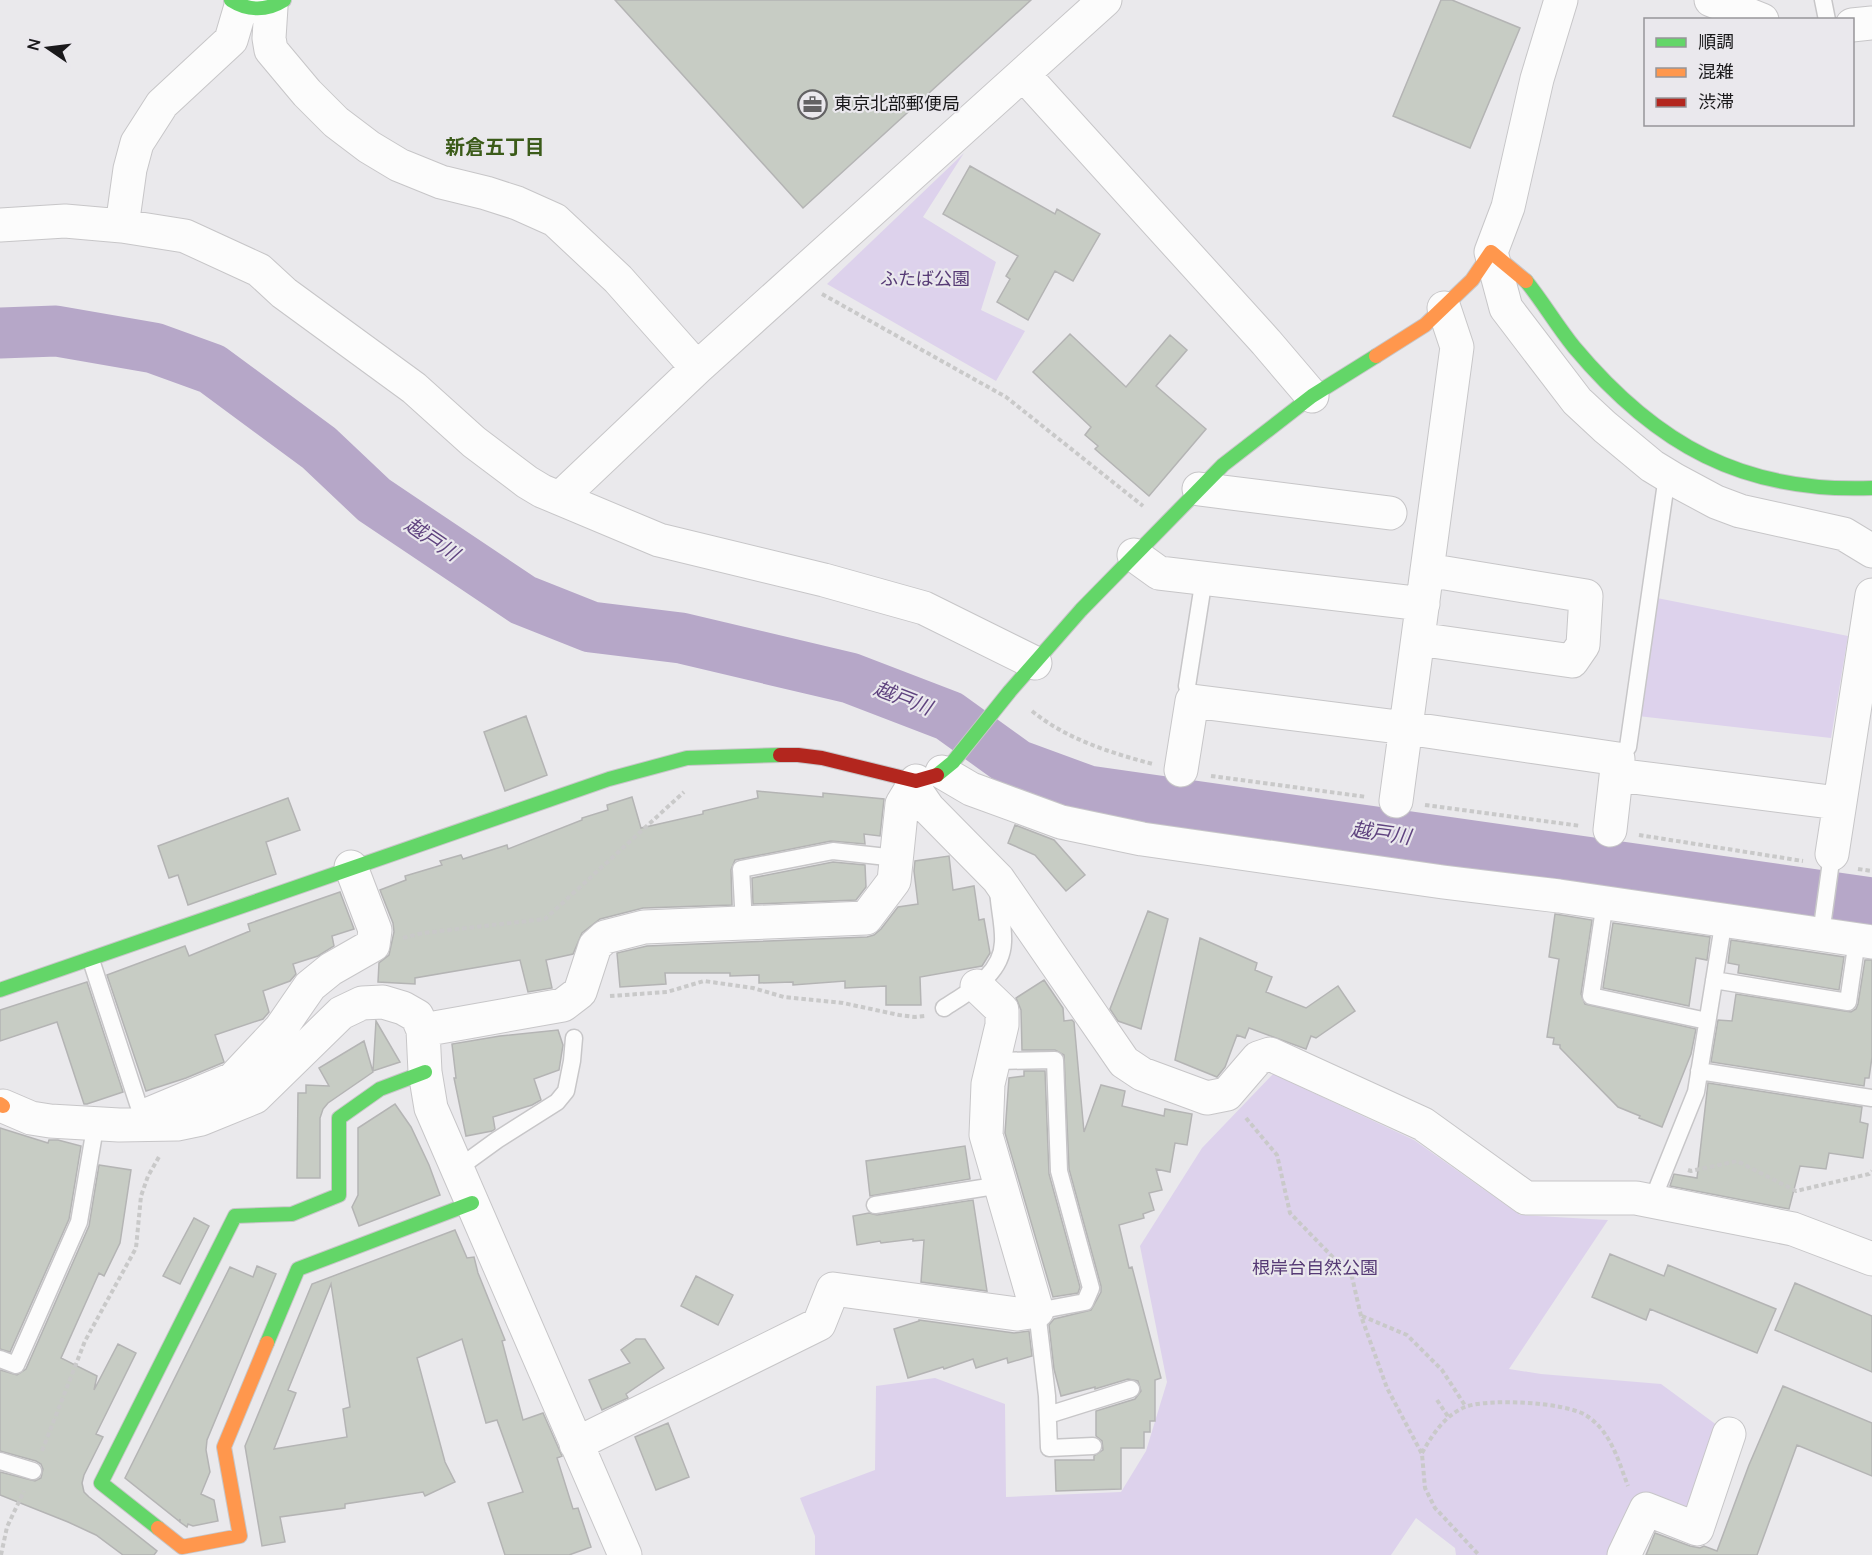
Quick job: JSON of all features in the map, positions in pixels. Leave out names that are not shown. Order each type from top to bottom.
[{"type":"street","points":[[560,498],[795,279],[1105,0]]},
{"type":"street","points":[[1561,0],[1537,79],[1508,207],[1491,252],[1472,280],[1425,325],[1312,396],[1223,465],[1081,610],[1001,703],[917,792],[928,807],[998,879],[1124,1062],[1142,1074],[1207,1098],[1227,1094],[1258,1058],[1270,1054],[1423,1124],[1526,1198],[1636,1198],[1793,1229],[1872,1259]]},
{"type":"street","points":[[1711,0],[1757,18]]},
{"type":"street","points":[[122,226],[130,169],[137,143],[162,104],[231,40],[257,3]]},
{"type":"street","points":[[257,3],[271,50],[307,93],[336,122],[369,147],[399,165],[441,182],[517,203],[555,220],[618,279],[698,368]]},
{"type":"street","points":[[1854,25],[1872,23]]},
{"type":"street","points":[[1023,74],[1266,342],[1312,396]]},
{"type":"street","points":[[0,225],[65,221],[122,226],[185,236],[259,270],[284,293],[414,388],[474,442],[527,483],[659,540],[824,579],[924,608],[1035,663]]},
{"type":"street","points":[[1491,252],[1506,308],[1577,401],[1605,428],[1667,476],[1716,502],[1740,511],[1844,534],[1872,551]]},
{"type":"street","points":[[1491,252],[1525,279],[1573,346],[1612,388],[1654,426],[1691,449],[1740,471],[1779,483],[1849,490],[1872,488]]},
{"type":"street","points":[[1396,801],[1457,347],[1444,308]]},
{"type":"street","points":[[1199,489],[1390,513]]},
{"type":"street","points":[[1134,555],[1159,573],[1423,604]]},
{"type":"street","points":[[1418,639],[1572,661],[1583,645],[1586,596],[1427,570]]},
{"type":"street","points":[[1830,865],[1838,803],[1860,748],[1872,595]]},
{"type":"street","points":[[1180,770],[1192,701],[1406,728],[1618,767],[1838,803]]},
{"type":"street","points":[[0,990],[609,779],[687,758],[798,755],[937,771],[971,789],[1061,822],[1142,839],[1724,919],[1821,929],[1865,941]]},
{"type":"street","points":[[1611,830],[1618,767]]},
{"type":"street","points":[[423,1029],[563,1005],[580,992],[595,946],[605,937],[644,927],[866,918],[894,881],[902,804],[937,771]]},
{"type":"street","points":[[119,1121],[233,1079],[281,1028],[310,986],[331,969],[373,945],[375,930],[351,867]]},
{"type":"street","points":[[576,1444],[819,1324],[833,1289],[1017,1314],[1037,1311],[986,1135],[987,1084],[995,1061],[1002,1025],[1002,1010],[977,986]]},
{"type":"street","points":[[2,1105],[31,1118],[50,1121],[177,1124],[201,1119],[255,1097],[341,1013],[362,1003],[383,1002],[404,1008],[417,1016],[423,1029],[425,1072],[431,1108],[625,1555]]},
{"type":"street","points":[[425,1072],[380,1089],[339,1118],[339,1195],[292,1214],[235,1216],[100,1484],[182,1548],[240,1536],[224,1447],[298,1269],[472,1203]]},
{"type":"street","points":[[1624,1555],[1646,1509],[1697,1529],[1729,1434]]},
{"type":"lane","points":[[1823,0],[1827,18]]},
{"type":"lane","points":[[1618,767],[1628,747],[1667,476]]},
{"type":"lane","points":[[1192,701],[1188,686],[1204,578]]},
{"type":"lane","points":[[744,924],[741,869],[833,851],[896,858]]},
{"type":"lane","points":[[1821,929],[1830,865]]},
{"type":"lane","points":[[944,1008],[977,986],[997,966],[1003,942],[998,905],[998,879]]},
{"type":"lane","points":[[1605,902],[1591,996],[1707,1021]]},
{"type":"lane","points":[[1652,1201],[1696,1092],[1724,919]]},
{"type":"lane","points":[[1714,980],[1848,1002],[1865,941]]},
{"type":"lane","points":[[0,1359],[16,1365],[79,1222],[119,1121],[91,960]]},
{"type":"lane","points":[[458,1169],[497,1140],[557,1102],[566,1091],[574,1038]]},
{"type":"lane","points":[[995,1061],[1055,1059],[1059,1171],[1091,1288],[1085,1302],[1037,1311],[1048,1415],[1049,1448],[1093,1446]]},
{"type":"lane","points":[[1699,1071],[1872,1098]]},
{"type":"lane","points":[[875,1205],[1001,1185]]},
{"type":"lane","points":[[1048,1415],[1131,1389]]},
{"type":"lane","points":[[0,1461],[33,1472]]},
{"type":"path","points":[[795,279],[1006,397],[1165,524]]},
{"type":"path","points":[[1010,691],[1046,722],[1081,741],[1135,759],[1180,770],[1235,780],[1611,830],[1872,871]]},
{"type":"path","points":[[373,945],[423,933],[545,919],[689,787]]},
{"type":"path","points":[[580,992],[606,997],[668,992],[704,981],[753,988],[784,997],[843,1003],[915,1017],[929,1015],[944,1008]]},
{"type":"path","points":[[1227,1094],[1277,1155],[1290,1213],[1352,1277],[1361,1316],[1387,1388],[1422,1454],[1425,1488],[1435,1508],[1479,1555]]},
{"type":"path","points":[[1,1555],[8,1527],[64,1398],[85,1341],[136,1248],[141,1196],[148,1176],[177,1124]]},
{"type":"path","points":[[1666,1164],[1692,1171],[1737,1161],[1796,1191],[1872,1172]]},
{"type":"path","points":[[1361,1316],[1407,1335],[1442,1370],[1466,1407]]},
{"type":"path","points":[[1437,1400],[1449,1418]]},
{"type":"path","points":[[1422,1454],[1438,1426],[1466,1407],[1494,1401],[1558,1406],[1587,1415],[1610,1438],[1629,1488]]},
{"type":"green space","name":"ふたば公園","points":[[964,153],[923,217],[996,262],[981,310],[1025,331],[996,381],[827,284]]},
{"type":"green space","points":[[1657,598],[1848,636],[1831,738],[1638,716]]},
{"type":"green space","name":"根岸台自然公園","points":[[1273,1074],[1414,1140],[1520,1215],[1608,1220],[1509,1369],[1541,1374],[1661,1384],[1729,1434],[1697,1529],[1647,1509],[1624,1555],[1456,1555],[1455,1548],[1416,1518],[1391,1555],[815,1555],[815,1536],[800,1498],[875,1470],[876,1386],[935,1378],[1005,1404],[1006,1497],[1121,1492],[1146,1451],[1167,1382],[1140,1246],[1202,1148]]},
{"type":"building","name":"東京北部郵便局","points":[[615,0],[1031,0],[803,208]]},
{"type":"building","points":[[1441,0],[1452,0],[1520,28],[1470,148],[1393,116]]},
{"type":"building","points":[[970,166],[1055,214],[1057,209],[1100,234],[1073,281],[1055,271],[1028,320],[997,302],[1010,279],[1006,276],[1018,256],[943,214]]},
{"type":"building","points":[[1070,334],[1126,387],[1170,335],[1187,350],[1156,386],[1206,429],[1149,496],[1095,449],[1098,446],[1085,435],[1091,427],[1033,372]]},
{"type":"building","points":[[526,716],[547,775],[505,791],[484,732]]},
{"type":"building","points":[[757,791],[823,797],[823,793],[884,799],[880,836],[864,834],[865,844],[831,841],[735,860],[731,870],[732,905],[643,908],[600,919],[582,933],[573,954],[546,960],[552,988],[528,992],[520,960],[415,978],[415,984],[378,982],[379,963],[389,955],[394,932],[393,923],[380,890],[406,880],[405,876],[442,865],[440,861],[461,855],[463,859],[507,845],[508,849],[582,820],[582,818],[608,810],[607,805],[632,797],[641,828],[703,814],[703,811],[758,798]]},
{"type":"building","points":[[288,798],[300,830],[266,842],[276,874],[188,905],[178,875],[169,878],[158,846]]},
{"type":"building","points":[[1015,825],[1054,840],[1085,875],[1066,891],[1035,855],[1008,843]]},
{"type":"building","points":[[949,856],[953,890],[974,886],[979,920],[984,919],[990,953],[982,966],[920,977],[921,1005],[886,1005],[886,986],[845,988],[845,981],[793,985],[793,982],[759,983],[759,975],[730,976],[730,973],[665,973],[666,984],[620,987],[617,953],[647,946],[874,935],[898,907],[918,904],[915,861]]},
{"type":"building","points":[[833,862],[865,865],[866,887],[856,900],[753,904],[752,878]]},
{"type":"building","points":[[340,892],[354,929],[332,936],[334,946],[318,956],[293,964],[296,974],[290,981],[263,991],[269,1012],[263,1019],[215,1035],[224,1062],[146,1091],[107,975],[185,946],[189,956],[250,931],[248,924]]},
{"type":"building","points":[[1148,911],[1168,919],[1141,1029],[1118,1021],[1110,1009]]},
{"type":"building","points":[[1555,914],[1592,920],[1581,994],[1585,1004],[1696,1029],[1691,1054],[1662,1127],[1618,1107],[1560,1048],[1560,1045],[1553,1044],[1554,1038],[1547,1037],[1559,959],[1549,957]]},
{"type":"building","points":[[1613,923],[1710,937],[1707,960],[1696,958],[1689,1006],[1603,988]]},
{"type":"building","points":[[1200,938],[1257,963],[1255,970],[1272,977],[1266,992],[1306,1008],[1338,986],[1355,1011],[1316,1038],[1311,1036],[1306,1049],[1249,1028],[1245,1038],[1237,1035],[1225,1067],[1217,1077],[1175,1060]]},
{"type":"building","points":[[1731,940],[1844,957],[1839,990],[1738,973],[1739,965],[1728,963]]},
{"type":"building","points":[[1865,960],[1872,960],[1872,1057],[1869,1078],[1865,1078],[1864,1086],[1711,1062],[1718,1020],[1732,1021],[1736,994],[1851,1012],[1858,1004]]},
{"type":"building","points":[[1044,980],[1063,1008],[1064,1021],[1074,1022],[1084,1132],[1101,1085],[1125,1091],[1122,1106],[1164,1116],[1165,1109],[1192,1114],[1187,1145],[1175,1143],[1170,1172],[1156,1169],[1162,1190],[1149,1193],[1154,1210],[1143,1214],[1144,1218],[1119,1225],[1161,1378],[1155,1380],[1155,1421],[1150,1421],[1150,1432],[1144,1432],[1144,1448],[1121,1448],[1121,1489],[1056,1491],[1055,1460],[1094,1460],[1094,1456],[1103,1450],[1102,1441],[1096,1436],[1096,1411],[1135,1399],[1141,1391],[1138,1381],[1128,1379],[1061,1396],[1054,1369],[1049,1325],[1054,1319],[1091,1310],[1101,1292],[1101,1286],[1069,1169],[1064,1055],[1055,1050],[1022,1050],[1021,1010],[1016,998]]},
{"type":"building","points":[[87,982],[123,1092],[84,1104],[57,1022],[0,1041],[0,1010]]},
{"type":"building","points":[[376,1021],[400,1062],[373,1071]]},
{"type":"building","points":[[558,1030],[563,1045],[559,1070],[534,1079],[541,1100],[493,1117],[495,1129],[492,1131],[466,1136],[454,1078],[456,1078],[452,1044]]},
{"type":"building","points":[[364,1041],[373,1072],[328,1103],[323,1109],[320,1118],[320,1178],[297,1178],[298,1093],[306,1093],[306,1085],[329,1086],[319,1068]]},
{"type":"building","points":[[1024,1071],[1045,1071],[1049,1174],[1080,1287],[1078,1293],[1053,1297],[1005,1133],[1009,1078],[1024,1076]]},
{"type":"building","points":[[1708,1083],[1862,1107],[1860,1122],[1868,1124],[1863,1158],[1829,1153],[1826,1169],[1800,1166],[1789,1209],[1670,1186],[1674,1174],[1697,1178]]},
{"type":"building","points":[[395,1104],[411,1127],[440,1195],[359,1226],[352,1207],[358,1195],[358,1128]]},
{"type":"building","points":[[0,1128],[48,1143],[49,1140],[58,1140],[81,1146],[69,1219],[10,1352],[0,1349]]},
{"type":"building","points":[[965,1146],[970,1179],[870,1196],[866,1161]]},
{"type":"building","points":[[99,1165],[131,1170],[120,1243],[104,1276],[99,1273],[61,1358],[97,1376],[94,1390],[118,1344],[136,1353],[96,1434],[103,1437],[82,1483],[84,1492],[89,1497],[157,1551],[154,1555],[123,1555],[96,1535],[0,1495],[0,1472],[35,1481],[41,1478],[43,1469],[36,1461],[0,1451],[0,1370],[17,1375],[26,1369],[89,1226]]},
{"type":"building","points":[[973,1200],[987,1291],[921,1282],[924,1240],[881,1243],[880,1241],[857,1245],[853,1216],[869,1213],[877,1215]]},
{"type":"building","points":[[194,1218],[209,1226],[180,1284],[163,1276]]},
{"type":"building","points":[[455,1230],[467,1258],[474,1257],[478,1273],[505,1340],[502,1341],[523,1420],[543,1413],[562,1456],[557,1458],[573,1509],[578,1508],[591,1547],[569,1555],[505,1555],[488,1503],[523,1492],[497,1420],[486,1423],[462,1339],[417,1358],[445,1462],[455,1482],[425,1496],[423,1492],[345,1504],[345,1508],[280,1517],[285,1542],[262,1546],[245,1446],[312,1284]],"holes":[[[331,1284],[350,1407],[343,1409],[347,1437],[274,1449],[296,1393],[288,1390]]]},
{"type":"building","points":[[1610,1254],[1664,1276],[1668,1265],[1776,1309],[1757,1353],[1650,1309],[1646,1320],[1592,1297]]},
{"type":"building","points":[[257,1266],[276,1274],[207,1440],[206,1450],[210,1472],[201,1494],[214,1500],[218,1521],[193,1526],[188,1524],[187,1527],[180,1522],[180,1519],[179,1521],[125,1478],[230,1267],[253,1277]]},
{"type":"building","points":[[696,1276],[733,1295],[718,1325],[681,1306]]},
{"type":"building","points":[[1795,1283],[1872,1316],[1872,1372],[1775,1330]]},
{"type":"building","points":[[919,1320],[1014,1333],[1029,1331],[1032,1356],[1008,1363],[1007,1358],[976,1368],[973,1359],[908,1378],[894,1329]]},
{"type":"building","points":[[636,1339],[645,1339],[664,1368],[626,1394],[628,1398],[602,1410],[589,1380],[630,1363],[621,1350]]},
{"type":"building","points":[[1783,1386],[1872,1423],[1872,1476],[1797,1445],[1757,1555],[1646,1555],[1655,1533],[1690,1546],[1700,1548],[1704,1546],[1717,1551],[1749,1465]]},
{"type":"building","points":[[668,1423],[689,1477],[656,1490],[635,1437]]},
{"type":"waterway","name":"越戸川","points":[[0,333],[56,331],[154,348],[212,369],[319,448],[374,500],[523,600],[591,627],[681,638],[850,678],[949,716],[1017,765],[1088,791],[1872,903]]},
{"type":"traffic: fast","points":[[231,0],[251,8],[264,8],[284,0]]},
{"type":"traffic: fast","points":[[1526,281],[1574,347],[1605,381],[1637,411],[1670,436],[1705,456],[1743,471],[1783,482],[1826,487],[1872,488]]},
{"type":"traffic: fast","points":[[937,775],[953,762],[1010,691],[1081,610],[1223,465],[1312,396],[1376,356]]},
{"type":"traffic: fast","points":[[0,990],[609,779],[687,758],[780,755]]},
{"type":"traffic: fast","points":[[158,1528],[101,1483],[235,1216],[292,1214],[339,1195],[339,1118],[380,1089],[425,1072]]},
{"type":"traffic: fast","points":[[267,1343],[298,1269],[472,1203]]},
{"type":"traffic: slow","points":[[1376,356],[1425,325],[1472,280],[1491,252],[1526,281]]},
{"type":"traffic: slow","points":[[158,1528],[182,1547],[240,1536],[224,1447],[267,1343]]},
{"type":"traffic: jam","points":[[780,755],[822,758],[916,781],[937,775]]},
{"type":"place","name":"東京北部郵便局","points":[[813,104]]},
{"type":"district","name":"新倉五丁目","points":[[495,147]]}]
